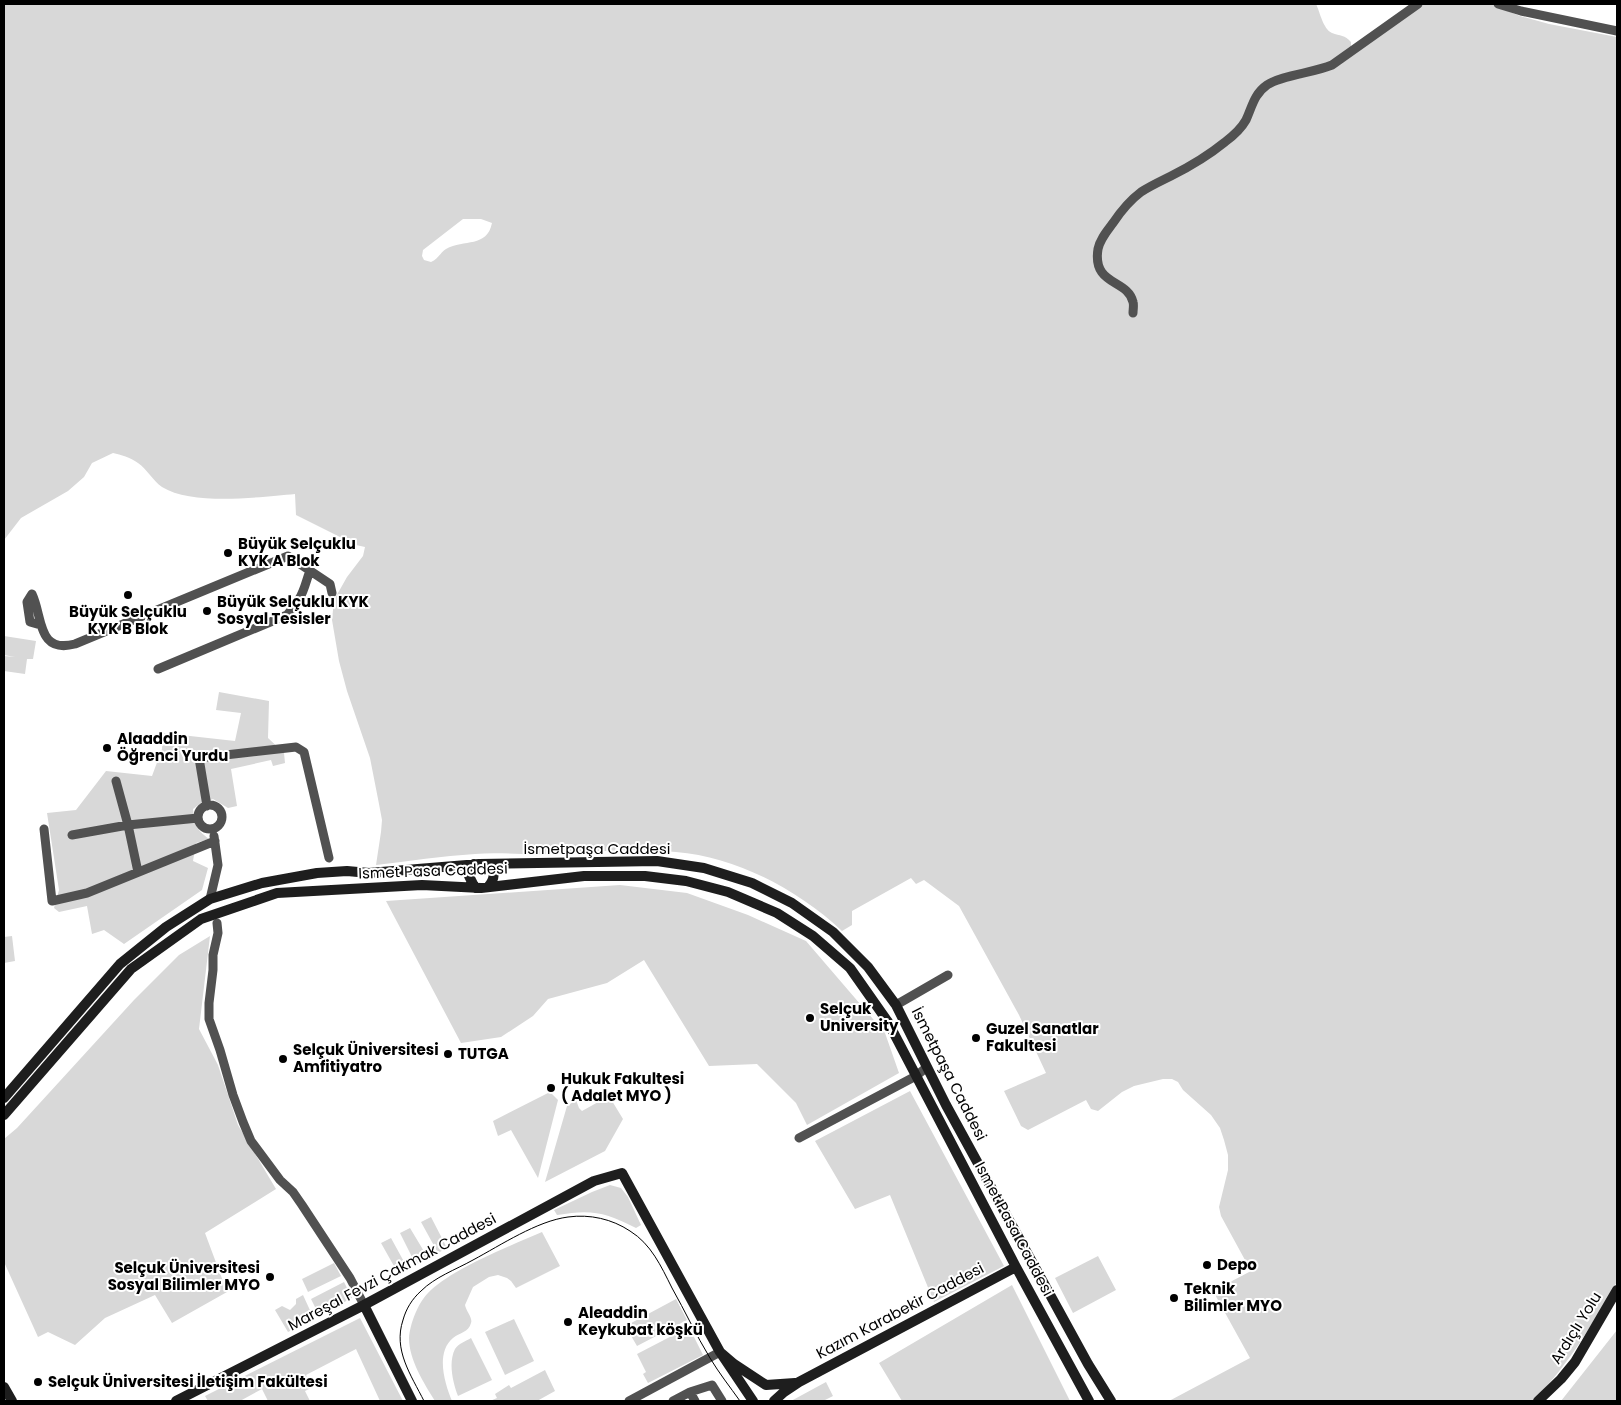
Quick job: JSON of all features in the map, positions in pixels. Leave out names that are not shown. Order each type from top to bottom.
[{"type":"main road","name":"İsmetpaşa Caddesi","points":[[4,1098],[120,964],[166,927],[210,899],[262,883],[317,873],[347,871],[369,873],[474,864],[657,861],[704,868],[752,883],[792,903],[833,932],[868,967],[896,1005],[946,1105],[1088,1364],[1111,1401]]},
{"type":"main road","points":[[474,864],[471,867],[469,876],[474,888]]},
{"type":"main road","points":[[488,864],[494,871],[494,875],[488,887]]},
{"type":"main road","name":"Ismet Pasa Caddesi","points":[[4,1115],[131,969],[201,919],[277,892],[422,885],[474,888],[584,876],[645,876],[686,881],[728,892],[777,913],[814,936],[850,968],[888,1022],[1088,1401]]},
{"type":"main road","name":"Mareşal Fevzi Çakmak Caddesi","points":[[176,1401],[364,1305],[594,1181],[622,1173],[720,1352]]},
{"type":"main road","name":"Kazım Karabekir Caddesi","points":[[799,1382],[1016,1267]]},
{"type":"main road","name":"Ardıçlı Yolu","points":[[1538,1401],[1561,1379],[1575,1362],[1617,1290]]},
{"type":"main road","points":[[364,1305],[412,1401]]},
{"type":"main road","points":[[720,1352],[734,1364],[772,1388],[774,1401]]},
{"type":"main road","points":[[720,1352],[753,1401]]},
{"type":"main road","points":[[753,1401],[752,1395],[755,1388],[762,1384],[799,1382]]},
{"type":"main road","points":[[774,1401],[799,1382]]},
{"type":"main road","points":[[4,1387],[12,1401]]},
{"type":"street","points":[[1133,313],[1133,302],[1130,295],[1105,276],[1099,268],[1098,249],[1103,237],[1120,212],[1141,192],[1187,167],[1226,142],[1238,131],[1258,93],[1268,85],[1291,76],[1321,70],[1332,65],[1418,4]]},
{"type":"street","points":[[1498,4],[1617,31]]},
{"type":"street","points":[[39,621],[43,632],[50,641],[55,645],[64,647],[288,556],[330,584],[332,593]]},
{"type":"street","points":[[158,669],[287,615],[295,606],[303,591],[310,571]]},
{"type":"street","points":[[207,806],[199,758],[296,747],[304,752],[328,858]]},
{"type":"street","points":[[116,781],[138,872]]},
{"type":"street","points":[[207,806],[214,806],[221,815],[219,824],[212,829],[203,827],[198,818],[201,810],[207,806]]},
{"type":"street","points":[[72,835],[128,825],[198,818]]},
{"type":"street","points":[[44,829],[52,901],[87,893],[215,841]]},
{"type":"street","points":[[210,899],[218,865],[212,829]]},
{"type":"street","points":[[364,889],[369,873]]},
{"type":"street","points":[[217,923],[218,934],[213,955],[209,1019],[243,1122],[254,1145],[280,1180],[302,1204],[350,1278],[364,1305]]},
{"type":"street","points":[[896,1005],[948,975]]},
{"type":"street","points":[[799,1138],[916,1076],[927,1066]]},
{"type":"street","points":[[629,1401],[720,1352]]},
{"type":"street","points":[[672,1401],[690,1392],[712,1385],[722,1401]]},
{"type":"street","points":[[690,1392],[695,1401]]},
{"type":"shaded area","name":"Selçuk University","points":[[4,4],[1316,4],[1326,28],[1332,33],[1349,40],[1351,47],[1420,4],[1490,4],[1520,16],[1549,24],[1617,37],[1617,1282],[1589,1329],[1568,1359],[1546,1388],[1533,1401],[1169,1401],[1250,1358],[1213,1291],[1251,1271],[1221,1216],[1219,1207],[1228,1170],[1228,1155],[1220,1128],[1211,1115],[1183,1090],[1178,1082],[1172,1079],[1163,1079],[1134,1086],[1122,1092],[1098,1111],[1091,1109],[1086,1100],[1028,1130],[1021,1126],[1004,1091],[1046,1073],[1019,1015],[959,906],[924,880],[916,884],[911,878],[852,911],[852,925],[842,931],[825,916],[786,889],[744,868],[699,855],[644,850],[538,854],[484,853],[376,865],[382,820],[370,758],[347,691],[339,661],[332,620],[334,600],[347,577],[363,556],[365,547],[356,545],[296,515],[295,494],[227,499],[191,497],[162,487],[138,463],[113,453],[92,463],[84,477],[68,491],[21,518],[4,540]],"holes":[[[463,219],[481,219],[492,223],[489,231],[480,240],[446,249],[431,262],[424,260],[422,256],[423,250]]]},
{"type":"shaded area","points":[[4,636],[36,641],[33,659],[27,659],[25,674],[4,671],[4,656],[15,657],[4,655]]},
{"type":"shaded area","points":[[219,692],[269,701],[268,738],[284,753],[285,763],[273,766],[271,760],[231,769],[237,806],[228,808],[213,799],[201,803],[193,809],[197,827],[209,839],[196,843],[193,861],[208,868],[202,890],[124,944],[104,930],[92,934],[87,906],[59,912],[54,908],[59,890],[47,813],[76,810],[106,771],[152,776],[162,749],[163,733],[235,741],[241,713],[216,710]]},
{"type":"shaded area","points":[[620,885],[687,893],[748,915],[806,941],[885,1033],[899,1073],[807,1125],[796,1103],[757,1064],[709,1066],[644,960],[607,983],[548,999],[533,1016],[501,1037],[461,1043],[386,901]]},
{"type":"shaded area","points":[[12,936],[15,961],[4,963],[4,937]]},
{"type":"shaded area","points":[[210,936],[199,1029],[218,1065],[238,1125],[276,1189],[205,1233],[227,1292],[172,1323],[155,1295],[105,1318],[75,1345],[48,1332],[38,1337],[4,1262],[4,1139],[17,1128],[134,1000],[179,955]]},
{"type":"shaded area","points":[[910,1091],[1004,1266],[934,1302],[890,1195],[855,1209],[815,1141]]},
{"type":"shaded area","points":[[550,1092],[558,1100],[538,1178],[511,1130],[498,1136],[493,1121]]},
{"type":"shaded area","points":[[609,1096],[623,1119],[605,1151],[545,1182],[567,1106],[576,1100],[582,1111]]},
{"type":"shaded area","points":[[610,1185],[621,1188],[628,1197],[641,1225],[636,1228],[615,1218],[598,1213],[579,1212],[557,1215],[554,1210],[592,1192]]},
{"type":"shaded area","points":[[431,1217],[447,1248],[438,1253],[421,1222]]},
{"type":"shaded area","points":[[410,1228],[428,1258],[416,1265],[400,1233]]},
{"type":"shaded area","points":[[542,1232],[560,1266],[516,1288],[507,1278],[498,1275],[489,1277],[473,1287],[465,1305],[471,1319],[470,1326],[453,1338],[444,1352],[444,1378],[452,1401],[435,1401],[418,1371],[410,1346],[411,1326],[421,1302],[438,1284],[451,1275]]},
{"type":"shaded area","points":[[391,1238],[408,1269],[399,1275],[381,1243]]},
{"type":"shaded area","points":[[1098,1256],[1116,1290],[1073,1313],[1055,1278]]},
{"type":"shaded area","points":[[334,1263],[341,1276],[308,1292],[302,1279]]},
{"type":"shaded area","points":[[344,1282],[352,1298],[319,1315],[311,1299]]},
{"type":"shaded area","points":[[1012,1285],[1070,1401],[902,1401],[879,1363]]},
{"type":"shaded area","points":[[303,1295],[314,1319],[288,1332],[275,1310],[282,1306],[290,1310],[296,1304],[296,1299]]},
{"type":"shaded area","points":[[676,1299],[687,1320],[637,1346],[630,1334],[624,1337],[620,1329]]},
{"type":"shaded area","points":[[360,1318],[403,1401],[380,1401],[356,1349],[306,1375],[313,1387],[305,1391],[310,1401],[268,1401],[262,1389],[240,1401],[208,1401],[205,1396]]},
{"type":"shaded area","points":[[514,1319],[534,1361],[505,1375],[485,1332]]},
{"type":"shaded area","points":[[689,1327],[703,1355],[648,1383],[643,1374],[646,1372],[637,1354]]},
{"type":"shaded area","points":[[1617,1330],[1617,1401],[1561,1401]]},
{"type":"shaded area","points":[[471,1338],[492,1380],[458,1396],[452,1373],[453,1355],[458,1346]]},
{"type":"shaded area","points":[[545,1370],[555,1391],[537,1401],[490,1401],[497,1398],[495,1394],[509,1385],[511,1388]]},
{"type":"shaded area","points":[[826,1382],[833,1396],[823,1401],[791,1401]]},
{"type":"tram line","points":[[424,1401],[409,1372],[400,1342],[400,1331],[404,1316],[415,1297],[439,1278],[519,1234],[556,1219],[584,1216],[608,1221],[623,1227],[637,1236],[650,1249],[710,1358],[740,1401]]},
{"type":"place","name":"Büyük Selçuklu KYK A Blok","points":[[228,553]]},
{"type":"place","name":"Büyük Selçuklu KYK B Blok","points":[[128,595]]},
{"type":"place","name":"Büyük Selçuklu KYK Sosyal Tesisler","points":[[207,611]]},
{"type":"place","name":"Alaaddin Öğrenci Yurdu","points":[[107,748]]},
{"type":"place","name":"Selçuk University","points":[[810,1018]]},
{"type":"place","name":"Guzel Sanatlar Fakultesi","points":[[976,1038]]},
{"type":"place","name":"TUTGA","points":[[448,1054]]},
{"type":"place","name":"Selçuk Üniversitesi Amfitiyatro","points":[[283,1059]]},
{"type":"place","name":"Hukuk Fakultesi ( Adalet MYO )","points":[[551,1088]]},
{"type":"place","name":"Depo","points":[[1207,1265]]},
{"type":"place","name":"Selçuk Üniversitesi Sosyal Bilimler MYO","points":[[270,1277]]},
{"type":"place","name":"Teknik Bilimler MYO","points":[[1174,1298]]},
{"type":"place","name":"Aleaddin Keykubat köşkü","points":[[568,1322]]},
{"type":"place","name":"Selçuk Üniversitesi İletişim Fakültesi","points":[[38,1382]]}]
